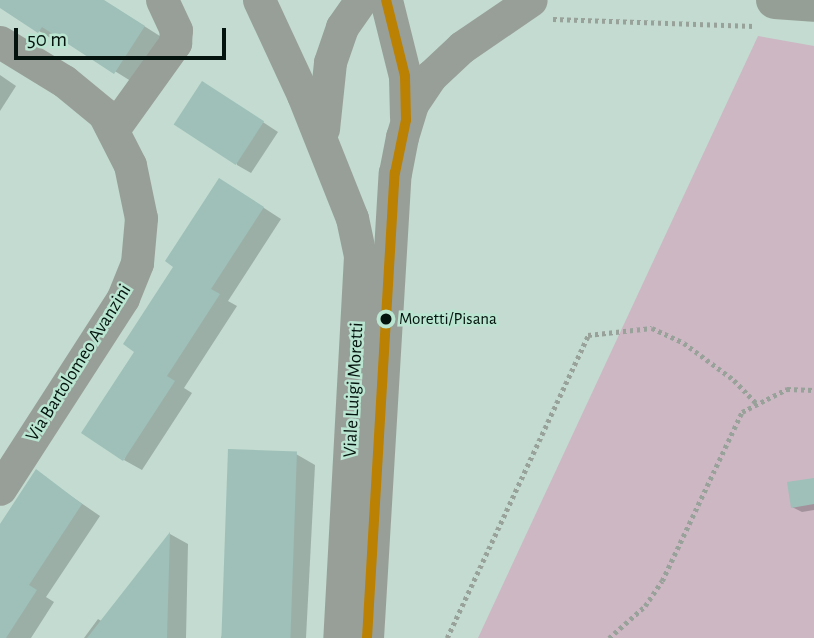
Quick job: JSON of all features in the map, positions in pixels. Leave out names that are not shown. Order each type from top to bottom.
[{"type":"main road","points":[[768,13],[814,3]]},
{"type":"street","points":[[114,128],[175,43],[176,30],[162,0]]},
{"type":"street","name":"Viale Luigi Moretti","points":[[259,0],[352,218],[361,265],[339,638]]},
{"type":"street","name":"Viale Luigi Moretti","points":[[324,149],[326,75],[342,27],[361,0]]},
{"type":"street","name":"Viale Luigi Moretti","points":[[386,0],[405,76],[406,120]]},
{"type":"street","name":"Viale Luigi Moretti","points":[[367,638],[395,173],[406,120],[418,93],[446,61],[538,9]]},
{"type":"street","name":"Via Bartolomeo Avanzini","points":[[0,42],[83,95],[114,128],[141,206],[133,275],[117,308],[0,489]]},
{"type":"path","points":[[538,9],[768,13]]},
{"type":"path","points":[[447,638],[588,335],[652,328],[684,343],[734,380],[756,403]]},
{"type":"path","points":[[609,638],[645,606],[662,581],[742,412],[787,389],[814,390]]},
{"type":"shaded area","points":[[758,36],[814,46],[814,638],[478,638]]},
{"type":"building","points":[[0,0],[104,0],[145,26],[114,74],[42,27],[38,33],[0,8]]},
{"type":"building","points":[[202,81],[264,121],[236,165],[174,125]]},
{"type":"building","points":[[219,178],[264,207],[211,289],[220,294],[167,376],[175,381],[123,461],[81,433],[134,352],[123,344],[173,267],[165,261]]},
{"type":"building","points":[[228,449],[297,451],[290,638],[221,638]]},
{"type":"building","points":[[36,469],[82,504],[29,585],[37,590],[6,638],[0,638],[0,524]]},
{"type":"building","points":[[814,478],[814,504],[791,508],[787,482]]},
{"type":"building","points":[[170,532],[167,638],[87,638]]},
{"type":"transit line","points":[[367,638],[395,173],[406,120],[405,76],[386,0]]},
{"type":"place","name":"Moretti/Pisana","points":[[386,319]]}]
